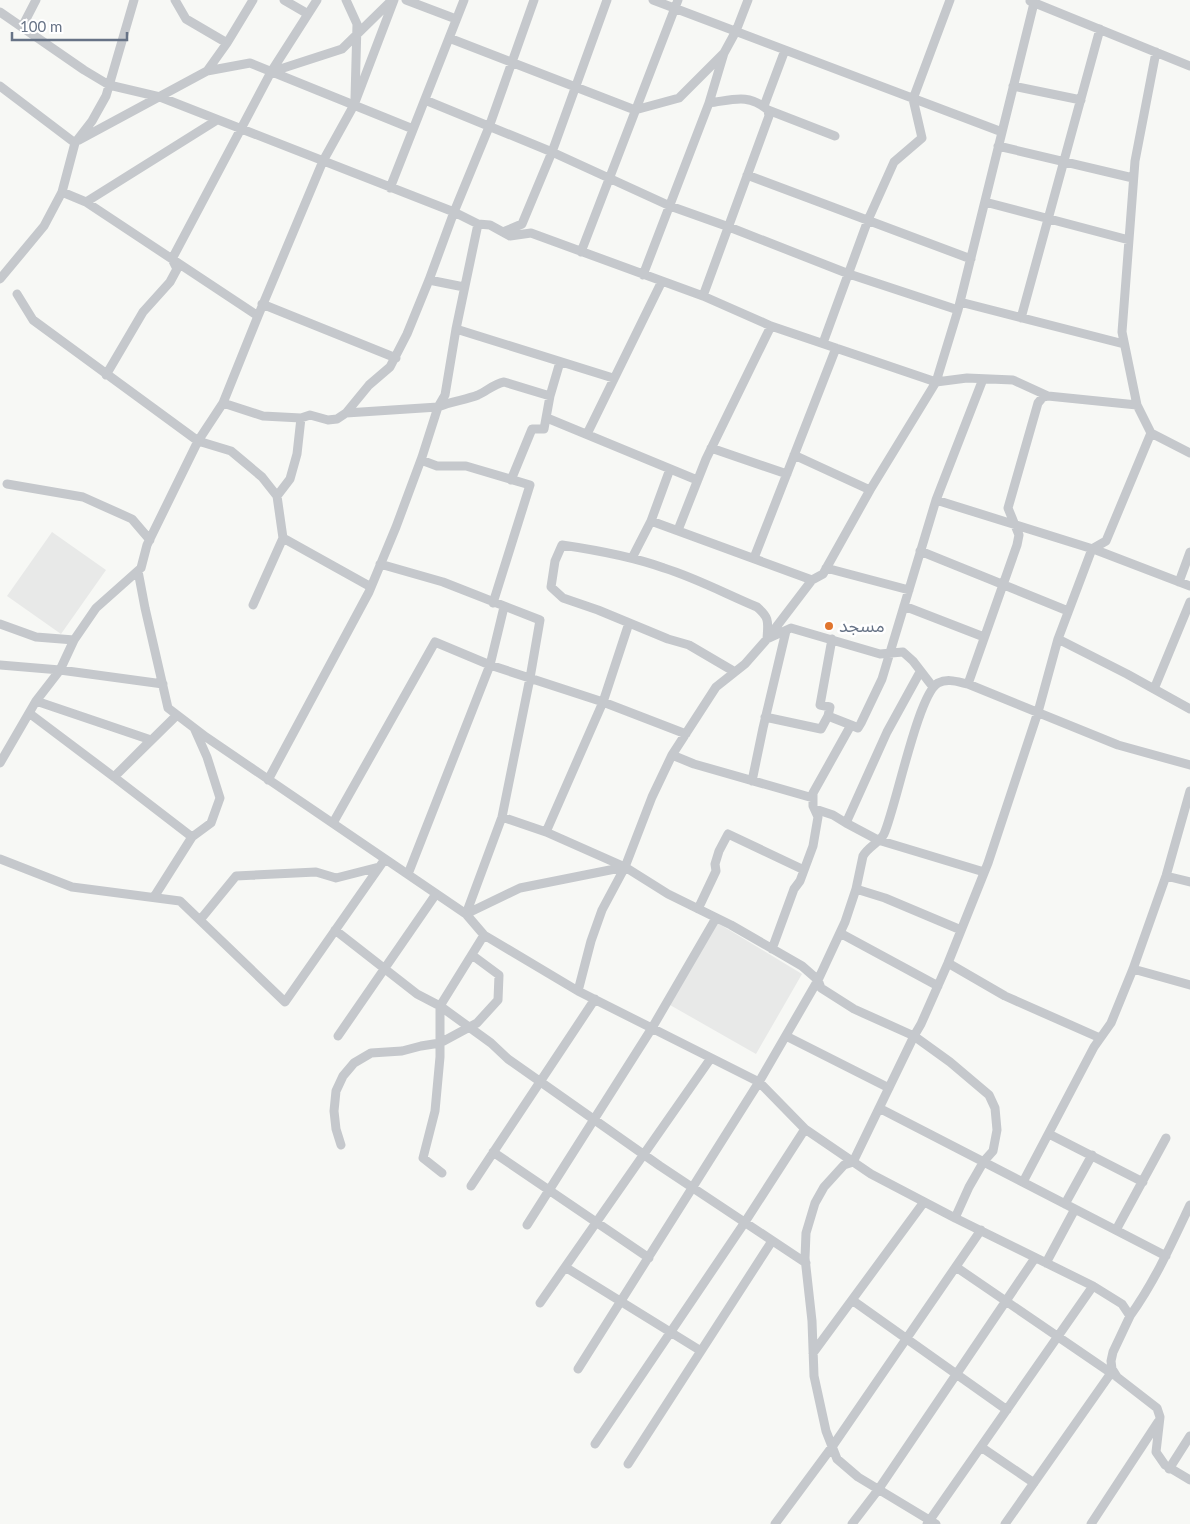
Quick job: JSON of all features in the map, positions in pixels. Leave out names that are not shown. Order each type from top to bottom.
[{"type":"street","points":[[22,27],[36,0]]},
{"type":"street","points":[[0,279],[44,226],[62,192],[75,143],[92,121],[106,96],[134,0]]},
{"type":"street","points":[[175,0],[186,19],[227,43]]},
{"type":"street","points":[[207,71],[227,43],[253,0]]},
{"type":"street","points":[[284,0],[308,14]]},
{"type":"street","points":[[172,259],[272,72],[317,0]]},
{"type":"street","points":[[346,0],[357,24],[354,105]]},
{"type":"street","points":[[272,72],[342,49],[393,0]]},
{"type":"street","points":[[0,763],[36,701],[60,670],[74,640],[96,608],[138,572],[150,540],[198,441],[223,403],[262,304],[323,161],[354,105],[393,0]]},
{"type":"street","points":[[406,0],[456,19]]},
{"type":"street","points":[[390,188],[464,0]]},
{"type":"street","points":[[223,403],[263,416],[301,418],[310,415],[328,420],[337,419],[346,413],[369,385],[390,367],[396,358],[429,280],[489,126],[534,0]]},
{"type":"street","points":[[503,232],[522,224],[552,152],[607,0]]},
{"type":"street","points":[[653,0],[676,4],[736,31],[1002,132]]},
{"type":"street","points":[[643,275],[709,103],[724,53],[736,31],[748,0]]},
{"type":"street","points":[[823,343],[868,220],[894,162],[922,138],[913,98],[950,0]]},
{"type":"street","points":[[578,991],[591,941],[602,910],[625,867],[652,797],[672,755],[716,687],[745,664],[767,639],[812,580],[823,574],[870,490],[936,382],[971,259],[1013,86],[1031,1],[1190,66]]},
{"type":"street","points":[[581,252],[676,4]]},
{"type":"street","points":[[0,12],[109,85],[160,97],[454,212],[478,224],[490,225],[510,236],[531,233],[703,296],[771,326],[936,382],[968,378],[1013,380],[1048,396],[1138,404]]},
{"type":"street","points":[[1021,318],[1100,29]]},
{"type":"street","points":[[449,38],[635,110],[679,98],[724,53]]},
{"type":"street","points":[[703,296],[769,116],[766,108],[785,50]]},
{"type":"street","points":[[1156,52],[1134,161],[1122,332],[1138,404],[1151,433],[1190,453]]},
{"type":"street","points":[[75,143],[207,71],[250,63],[413,129]]},
{"type":"street","points":[[0,86],[75,143]]},
{"type":"street","points":[[1013,86],[1080,100]]},
{"type":"street","points":[[709,103],[747,98],[766,108],[835,136]]},
{"type":"street","points":[[425,100],[552,152],[670,206],[849,274],[959,306],[1021,318],[1124,344]]},
{"type":"street","points":[[86,202],[217,120]]},
{"type":"street","points":[[998,146],[1133,178]]},
{"type":"street","points":[[748,175],[971,259]]},
{"type":"street","points":[[62,192],[86,202],[258,316]]},
{"type":"street","points":[[985,202],[1129,240]]},
{"type":"street","points":[[268,780],[371,587],[421,460],[438,407],[446,395],[456,329],[478,224]]},
{"type":"street","points":[[106,375],[144,312],[170,282],[177,269],[172,259]]},
{"type":"street","points":[[429,280],[464,287]]},
{"type":"street","points":[[587,434],[662,282]]},
{"type":"street","points":[[18,294],[33,320],[198,441],[231,451],[262,477],[278,496],[283,538],[252,605]]},
{"type":"street","points":[[262,304],[396,358]]},
{"type":"street","points":[[678,530],[711,448],[771,326]]},
{"type":"street","points":[[456,329],[613,378]]},
{"type":"street","points":[[754,558],[836,348]]},
{"type":"street","points":[[511,480],[532,428],[544,429],[550,396],[560,362]]},
{"type":"street","points":[[828,716],[858,728],[882,679],[936,500],[983,379]]},
{"type":"street","points":[[346,413],[438,407],[478,395],[498,383],[504,382],[550,396]]},
{"type":"street","points":[[968,684],[1017,545],[1019,535],[1008,508],[1038,403],[1043,397],[1048,396]]},
{"type":"street","points":[[278,496],[290,479],[297,454],[301,418]]},
{"type":"street","points":[[547,418],[697,480]]},
{"type":"street","points":[[1093,1286],[981,1447],[931,1523],[858,1477],[837,1459],[826,1431],[814,1376],[812,1320],[806,1263],[806,1233],[815,1203],[824,1187],[844,1165],[853,1162],[938,986],[984,872],[1038,712],[1058,638],[1068,611],[1092,549],[1106,541],[1151,433]]},
{"type":"street","points":[[711,448],[787,474]]},
{"type":"street","points":[[794,455],[870,490]]},
{"type":"street","points":[[421,460],[437,466],[466,466],[530,485],[493,603]]},
{"type":"street","points":[[632,558],[650,521],[670,469]]},
{"type":"street","points":[[7,484],[83,497],[132,518],[150,540]]},
{"type":"street","points":[[936,500],[1092,549],[1190,586]]},
{"type":"street","points":[[650,521],[812,580]]},
{"type":"street","points":[[283,538],[371,587]]},
{"type":"street","points":[[735,672],[689,644],[668,639],[598,610],[563,598],[551,587],[555,561],[562,545],[632,558],[665,568],[757,607],[767,615],[767,639]]},
{"type":"street","points":[[920,551],[1068,611]]},
{"type":"street","points":[[1179,582],[1190,552]]},
{"type":"street","points":[[380,564],[443,582],[540,620],[502,817],[466,914]]},
{"type":"street","points":[[826,568],[909,590]]},
{"type":"street","points":[[138,572],[168,708],[194,728],[466,914],[484,935],[578,991],[759,1082],[805,1129],[871,1174],[1093,1286],[1122,1304],[1130,1316]]},
{"type":"street","points":[[1154,689],[1190,602]]},
{"type":"street","points":[[904,606],[984,638]]},
{"type":"street","points":[[408,874],[490,665],[504,607]]},
{"type":"street","points":[[546,832],[603,702],[629,623]]},
{"type":"street","points":[[0,624],[36,637],[74,640]]},
{"type":"street","points":[[767,639],[791,628],[880,654],[903,652],[913,661],[933,687]]},
{"type":"street","points":[[752,781],[786,630]]},
{"type":"street","points":[[1058,638],[1190,709]]},
{"type":"street","points":[[765,717],[821,729],[828,716],[830,707],[820,705],[832,639]]},
{"type":"street","points":[[333,823],[435,642],[490,665],[603,702],[686,734]]},
{"type":"street","points":[[0,665],[60,670],[163,684]]},
{"type":"street","points":[[846,823],[887,732],[920,672]]},
{"type":"street","points":[[578,1369],[759,1082],[818,980],[840,933],[856,889],[866,851],[884,836],[916,726],[933,687],[938,683],[951,680],[968,684],[1118,744],[1190,765]]},
{"type":"street","points":[[36,701],[151,740],[114,776]]},
{"type":"street","points":[[29,713],[192,837]]},
{"type":"street","points":[[114,776],[177,715]]},
{"type":"street","points":[[772,949],[813,846],[818,817],[812,793],[851,725]]},
{"type":"street","points":[[154,897],[192,837],[210,823],[220,798],[207,757],[194,728]]},
{"type":"street","points":[[672,755],[694,764],[813,798]]},
{"type":"street","points":[[1023,1182],[1100,1038],[1111,1023],[1133,969],[1166,876],[1190,791]]},
{"type":"street","points":[[815,809],[833,815],[878,840],[984,872]]},
{"type":"street","points":[[502,817],[546,832],[625,867],[668,894],[716,918],[802,966],[818,980],[821,988],[854,1008],[914,1036],[989,1094],[995,1108],[997,1130],[993,1150],[984,1161],[955,1218]]},
{"type":"street","points":[[698,909],[716,871],[715,864],[719,851],[728,834],[804,870]]},
{"type":"street","points":[[0,859],[72,886],[180,901],[285,1002],[385,859]]},
{"type":"street","points":[[200,920],[236,876],[316,872],[336,878],[379,867]]},
{"type":"street","points":[[466,914],[520,888],[625,867]]},
{"type":"street","points":[[1166,876],[1190,882]]},
{"type":"street","points":[[856,889],[885,898],[961,930]]},
{"type":"street","points":[[338,1036],[436,894]]},
{"type":"street","points":[[526,1225],[652,1028],[716,918]]},
{"type":"street","points":[[335,930],[418,994],[440,1006],[492,1043],[508,1059],[693,1188],[806,1263]]},
{"type":"street","points":[[840,933],[938,986]]},
{"type":"street","points":[[442,1173],[423,1158],[435,1111],[440,1043],[440,1006],[484,935]]},
{"type":"street","points":[[341,1144],[336,1129],[334,1111],[336,1091],[343,1076],[354,1063],[371,1053],[402,1051],[440,1043],[476,1023],[498,1000],[499,975],[472,955]]},
{"type":"street","points":[[948,963],[1005,996],[1100,1038]]},
{"type":"street","points":[[1133,969],[1190,984]]},
{"type":"street","points":[[471,1186],[595,1000]]},
{"type":"street","points":[[786,1036],[889,1088]]},
{"type":"street","points":[[540,1303],[711,1058]]},
{"type":"street","points":[[880,1108],[1166,1256]]},
{"type":"street","points":[[595,1444],[745,1222],[805,1129]]},
{"type":"street","points":[[1049,1134],[1143,1182]]},
{"type":"street","points":[[1116,1230],[1166,1138]]},
{"type":"street","points":[[493,1152],[649,1258]]},
{"type":"street","points":[[1065,1204],[1092,1155]]},
{"type":"street","points":[[813,1353],[924,1202]]},
{"type":"street","points":[[1114,1375],[1111,1356],[1130,1316],[1166,1256],[1190,1205]]},
{"type":"street","points":[[1046,1263],[1075,1209]]},
{"type":"street","points":[[775,1524],[832,1447],[981,1230]]},
{"type":"street","points":[[628,1464],[772,1241]]},
{"type":"street","points":[[852,1524],[878,1490],[1035,1258]]},
{"type":"street","points":[[956,1266],[1155,1405],[1159,1411],[1160,1420],[1156,1452],[1169,1469],[1190,1480]]},
{"type":"street","points":[[565,1267],[701,1351]]},
{"type":"street","points":[[852,1300],[1007,1410]]},
{"type":"street","points":[[1004,1524],[1114,1375]]},
{"type":"street","points":[[1091,1524],[1160,1420]]},
{"type":"street","points":[[1169,1469],[1190,1436]]},
{"type":"street","points":[[981,1447],[1034,1483]]},
{"type":"shaded area","points":[[52,532],[106,570],[61,634],[7,596]]},
{"type":"shaded area","points":[[716,922],[802,974],[756,1054],[670,1005]]},
{"type":"place","name":"مسجد","points":[[829,626]]}]
